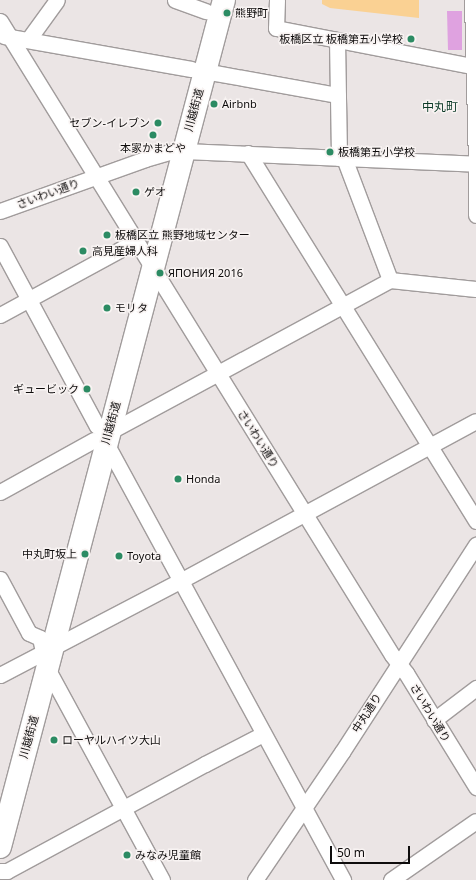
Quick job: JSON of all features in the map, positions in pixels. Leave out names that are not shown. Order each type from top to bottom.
[{"type":"highway","name":"川越街道","points":[[0,795],[44,652],[102,435],[144,252],[177,151],[213,4]]},
{"type":"highway","name":"川越街道","points":[[0,847],[44,652]]},
{"type":"street","points":[[28,40],[57,0]]},
{"type":"street","points":[[175,0],[175,2],[213,4]]},
{"type":"street","points":[[277,0],[276,28],[475,66]]},
{"type":"street","points":[[0,21],[5,37],[96,176],[177,151],[476,163],[475,66],[472,0]]},
{"type":"street","points":[[5,37],[338,95]]},
{"type":"street","points":[[337,40],[341,158],[390,280]]},
{"type":"street","points":[[248,153],[476,521]]},
{"type":"street","points":[[476,169],[476,215]]},
{"type":"street","name":"さいわい通り","points":[[0,211],[96,176],[304,513],[476,787]]},
{"type":"street","points":[[0,246],[304,810],[344,880]]},
{"type":"street","points":[[0,315],[29,299],[144,252]]},
{"type":"street","points":[[0,492],[102,435],[218,374],[390,280],[476,289]]},
{"type":"street","points":[[0,675],[180,581],[476,421]]},
{"type":"street","name":"中丸通り","points":[[255,880],[304,810],[476,545]]},
{"type":"street","points":[[0,579],[29,633],[44,652],[123,809],[162,880]]},
{"type":"street","points":[[434,720],[476,688]]},
{"type":"street","points":[[0,871],[7,871],[263,734]]},
{"type":"street","points":[[391,880],[476,821]]},
{"type":"shaded area","points":[[322,0],[419,0],[419,18],[330,8],[322,4]]},
{"type":"shaded area","points":[[447,11],[462,11],[462,50],[448,50]]},
{"type":"place","name":"熊野町","points":[[227,13]]},
{"type":"place","name":"板橋区立 板橋第五小学校","points":[[411,39]]},
{"type":"place","name":"Airbnb","points":[[214,104]]},
{"type":"place","name":"セブン-イレブン","points":[[158,123]]},
{"type":"place","name":"本家かまどや","points":[[153,135]]},
{"type":"place","name":"板橋第五小学校","points":[[330,152]]},
{"type":"place","name":"ゲオ","points":[[136,192]]},
{"type":"place","name":"板橋区立 熊野地域センター","points":[[107,235]]},
{"type":"place","name":"高見産婦人科","points":[[83,251]]},
{"type":"place","name":"ЯПОНИЯ 2016","points":[[160,273]]},
{"type":"place","name":"モリタ","points":[[107,308]]},
{"type":"place","name":"ギュービック","points":[[87,389]]},
{"type":"place","name":"Honda","points":[[178,479]]},
{"type":"place","name":"中丸町坂上","points":[[85,554]]},
{"type":"place","name":"Toyota","points":[[119,556]]},
{"type":"place","name":"ローヤルハイツ大山","points":[[54,740]]},
{"type":"place","name":"みなみ児童館","points":[[127,855]]},
{"type":"district","name":"中丸町","points":[[440,107]]}]
